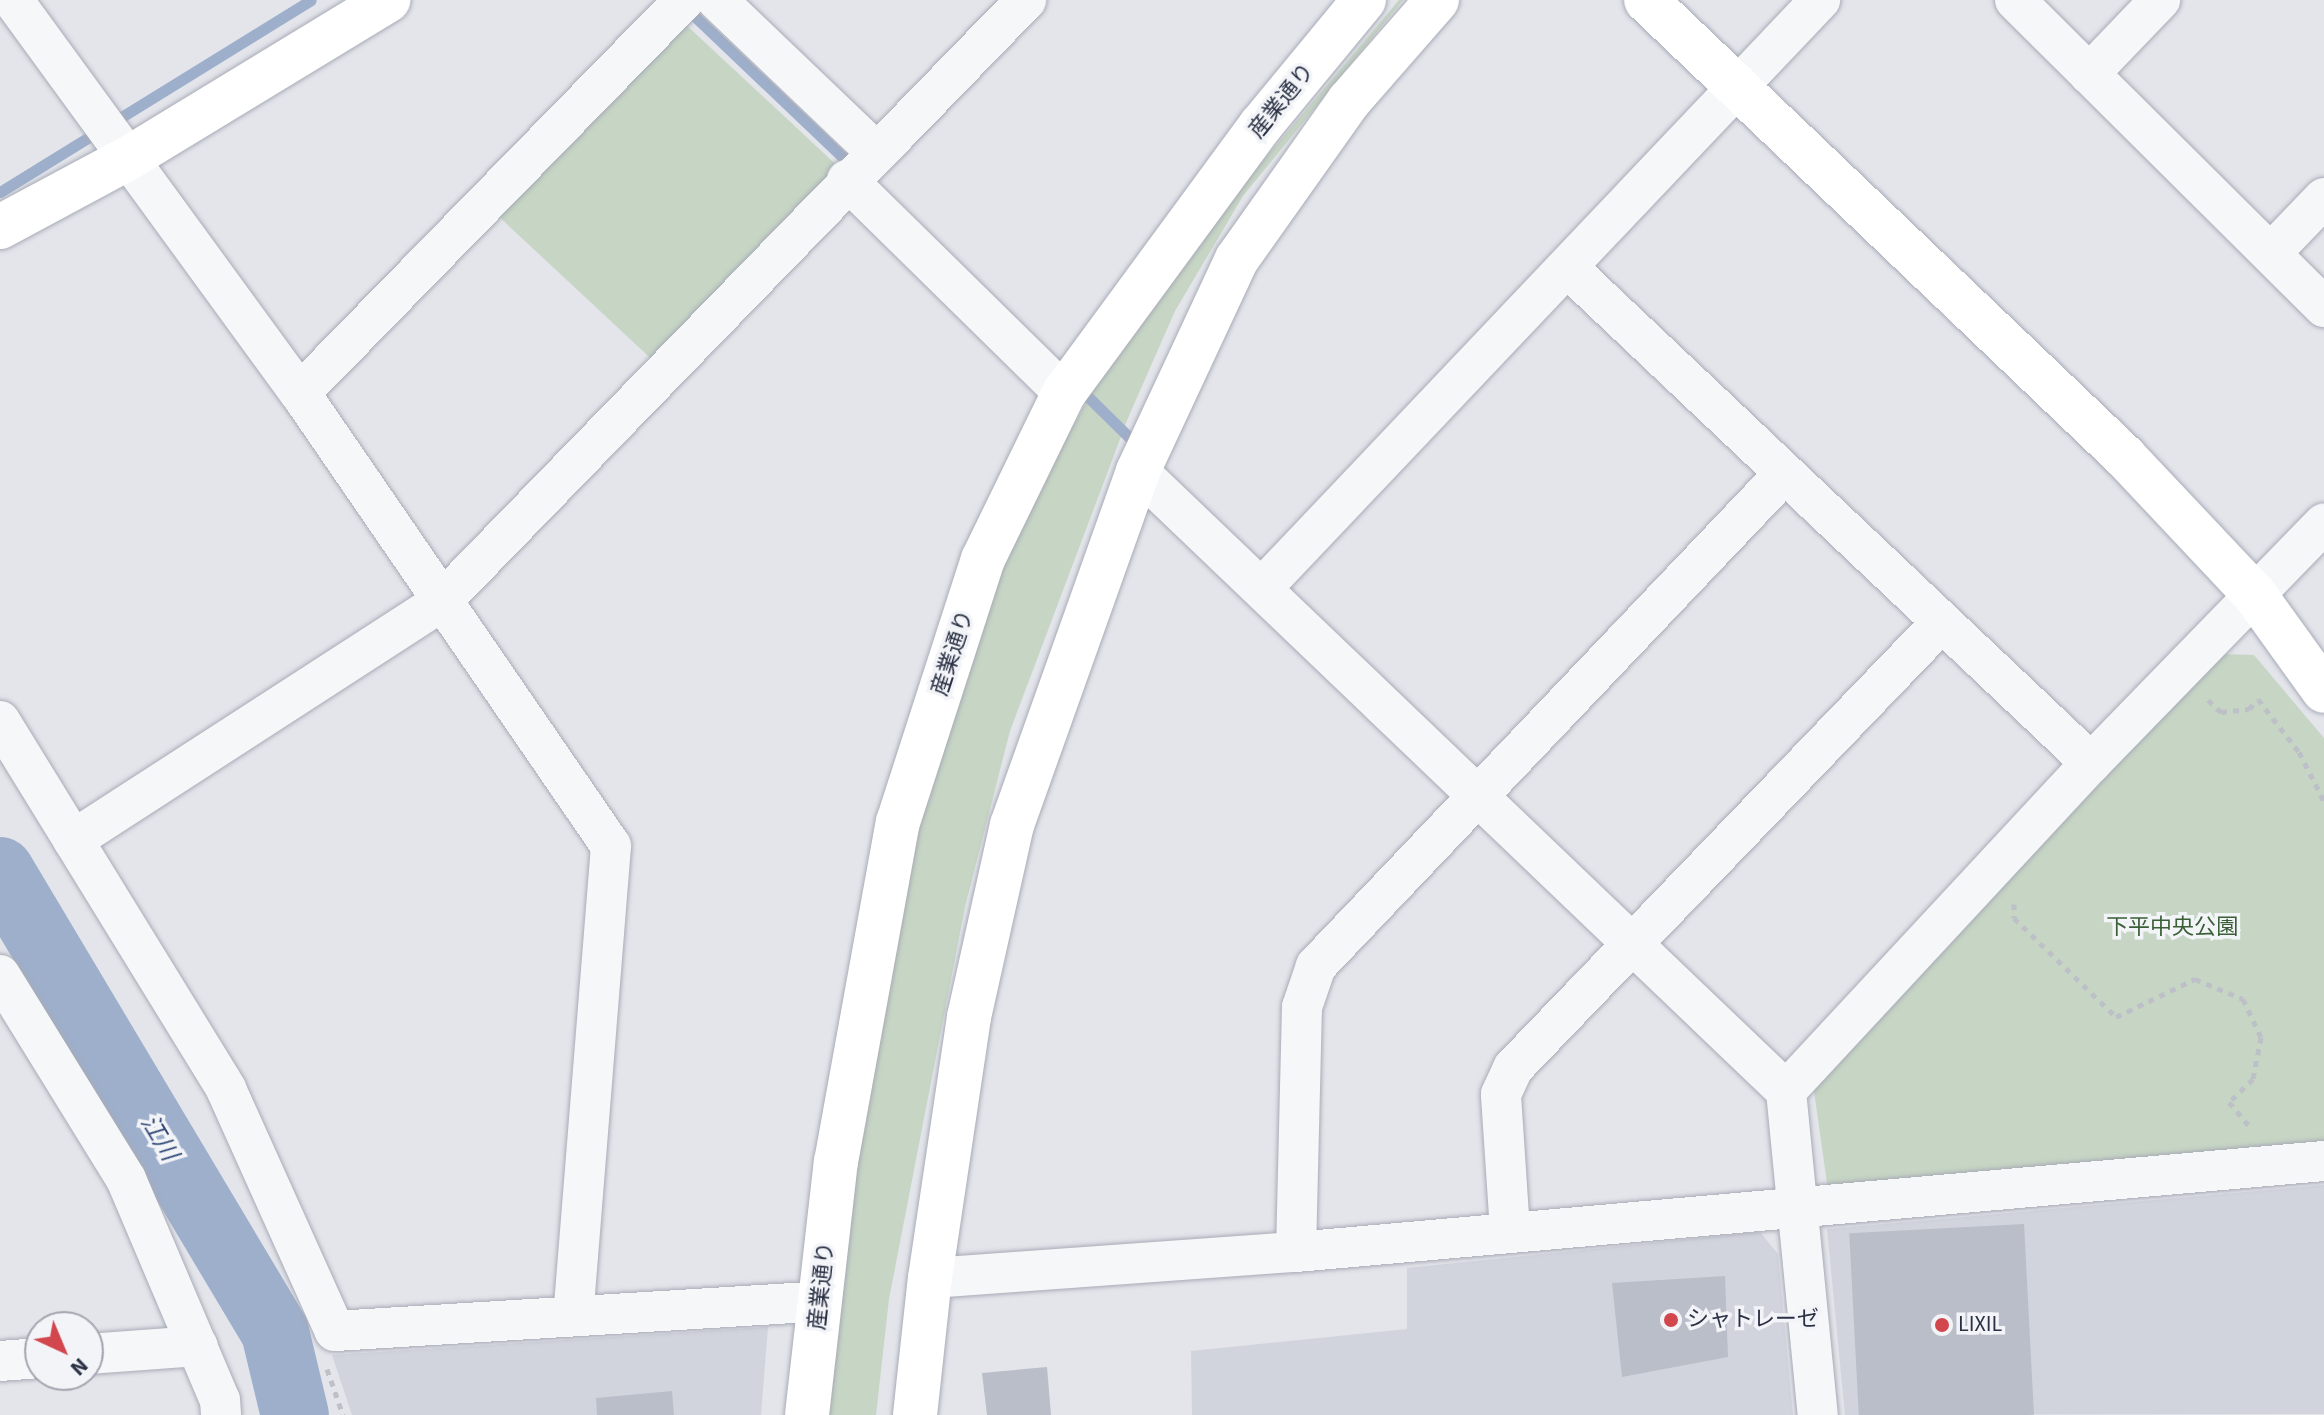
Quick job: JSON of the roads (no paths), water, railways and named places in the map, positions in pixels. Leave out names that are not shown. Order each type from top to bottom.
[{"type":"street","points":[[13,0],[300,393],[440,603],[611,846],[573,1314]]},
{"type":"street","points":[[0,227],[127,159],[388,0]]},
{"type":"street","points":[[300,393],[684,0]]},
{"type":"street","points":[[717,0],[875,151]]},
{"type":"street","points":[[73,840],[440,603],[875,151],[1026,0]]},
{"type":"street","name":"産業通り","points":[[807,1415],[836,1162],[898,822],[983,559],[1064,393],[1261,125],[1364,0]]},
{"type":"street","points":[[915,1415],[930,1278],[969,1017],[1012,825],[1138,471],[1237,259],[1349,101],[1437,0]]},
{"type":"street","points":[[1646,0],[2125,457],[2255,595],[2324,691]]},
{"type":"street","points":[[1262,588],[1820,0]]},
{"type":"street","points":[[2015,0],[2324,307]]},
{"type":"street","points":[[2089,74],[2160,0]]},
{"type":"street","points":[[847,180],[1064,393]]},
{"type":"street","points":[[2272,252],[2324,198]]},
{"type":"street","points":[[1568,268],[2091,763]]},
{"type":"street","points":[[1138,471],[1635,941],[1786,1091],[1818,1415]]},
{"type":"street","points":[[1296,1252],[1302,1007],[1316,966],[1784,474]]},
{"type":"street","points":[[1786,1091],[2091,763],[2324,523]]},
{"type":"street","points":[[1510,1231],[1501,1094],[1513,1068],[1941,623]]},
{"type":"street","points":[[0,721],[226,1089],[335,1331],[820,1301]]},
{"type":"street","points":[[0,975],[126,1179],[198,1346],[221,1415]]},
{"type":"street","points":[[930,1278],[1296,1252],[2324,1161]]},
{"type":"street","points":[[104,1353],[198,1346]]},
{"type":"street","points":[[0,1361],[24,1359]]},
{"type":"waterway","points":[[0,192],[311,0]]},
{"type":"waterway","points":[[687,9],[854,168]]},
{"type":"waterway","points":[[1078,387],[1140,448]]},
{"type":"waterway","name":"江川","points":[[0,871],[275,1332],[295,1415]]},
{"type":"place","name":"シャトレーゼ","points":[[1671,1320]]},
{"type":"place","name":"LIXIL","points":[[1942,1325]]},
{"type":"park label","name":"下平中央公園","points":[[2172,928]]}]
